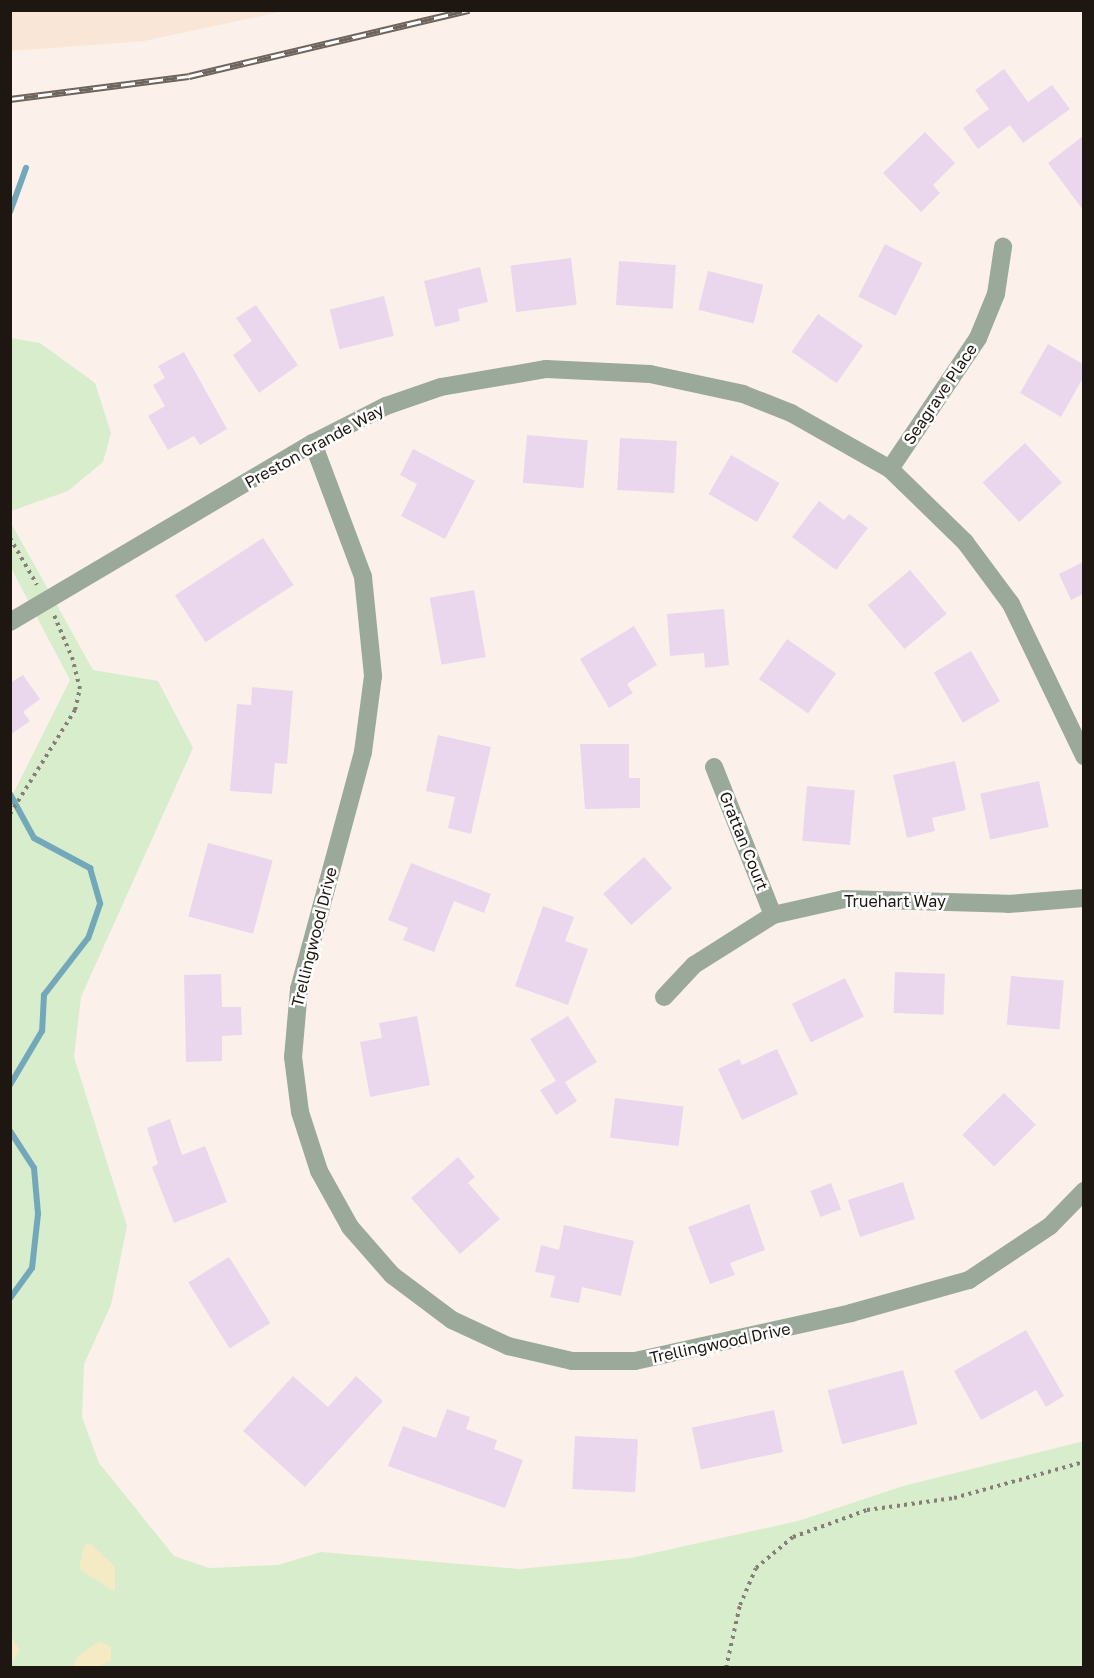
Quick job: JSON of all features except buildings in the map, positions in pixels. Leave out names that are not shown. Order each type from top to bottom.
[{"type":"street","name":"Seagrave Place","points":[[890,469],[978,338],[996,294],[1003,247]]},
{"type":"street","name":"Preston Grande Way","points":[[10,622],[313,443],[386,406],[441,387],[546,369],[602,369],[742,394],[791,413],[890,469],[965,542],[1011,604],[1083,756]]},
{"type":"street","name":"Trellingwood Drive","points":[[313,443],[363,577],[373,676],[363,752],[299,989],[293,1057],[300,1112],[319,1171],[350,1227],[392,1275],[452,1320],[508,1346],[572,1361],[635,1361],[840,1316],[969,1280],[1050,1226],[1083,1191]]},
{"type":"street","name":"Grattan Court","points":[[714,767],[773,915]]},
{"type":"street","name":"Truehart Way","points":[[664,997],[694,965],[773,915],[844,899],[1008,904],[1083,898]]},
{"type":"path","points":[[10,538],[45,600],[69,649],[80,689],[69,726],[10,814]]},
{"type":"path","points":[[726,1668],[740,1605],[756,1568],[793,1537],[867,1510],[954,1497],[1083,1462]]},
{"type":"shaded area","points":[[11,10],[284,11],[144,41],[11,51]]},
{"type":"green space","points":[[11,338],[40,343],[95,383],[111,433],[103,462],[68,491],[11,511]]},
{"type":"green space","points":[[11,523],[93,670],[158,681],[193,748],[81,997],[74,1057],[127,1226],[111,1305],[84,1364],[82,1417],[99,1463],[174,1556],[209,1568],[278,1565],[321,1552],[519,1569],[631,1558],[798,1521],[903,1486],[1084,1441],[1083,1667],[11,1667],[11,798],[70,680],[11,568]]},
{"type":"sand","points":[[90,1543],[115,1567],[115,1592],[79,1569],[84,1546]]},
{"type":"sand","points":[[10,1635],[20,1650],[11,1664],[10,1664]]},
{"type":"sand","points":[[99,1641],[111,1647],[111,1661],[97,1667],[73,1667],[77,1657]]},
{"type":"waterway","points":[[10,212],[26,168]]},
{"type":"waterway","points":[[10,794],[34,838],[90,868],[100,904],[88,938],[44,995],[42,1031],[10,1085]]},
{"type":"waterway","points":[[10,1131],[34,1168],[38,1214],[32,1268],[10,1298]]},
{"type":"railway","points":[[10,99],[189,76],[469,10]]}]
